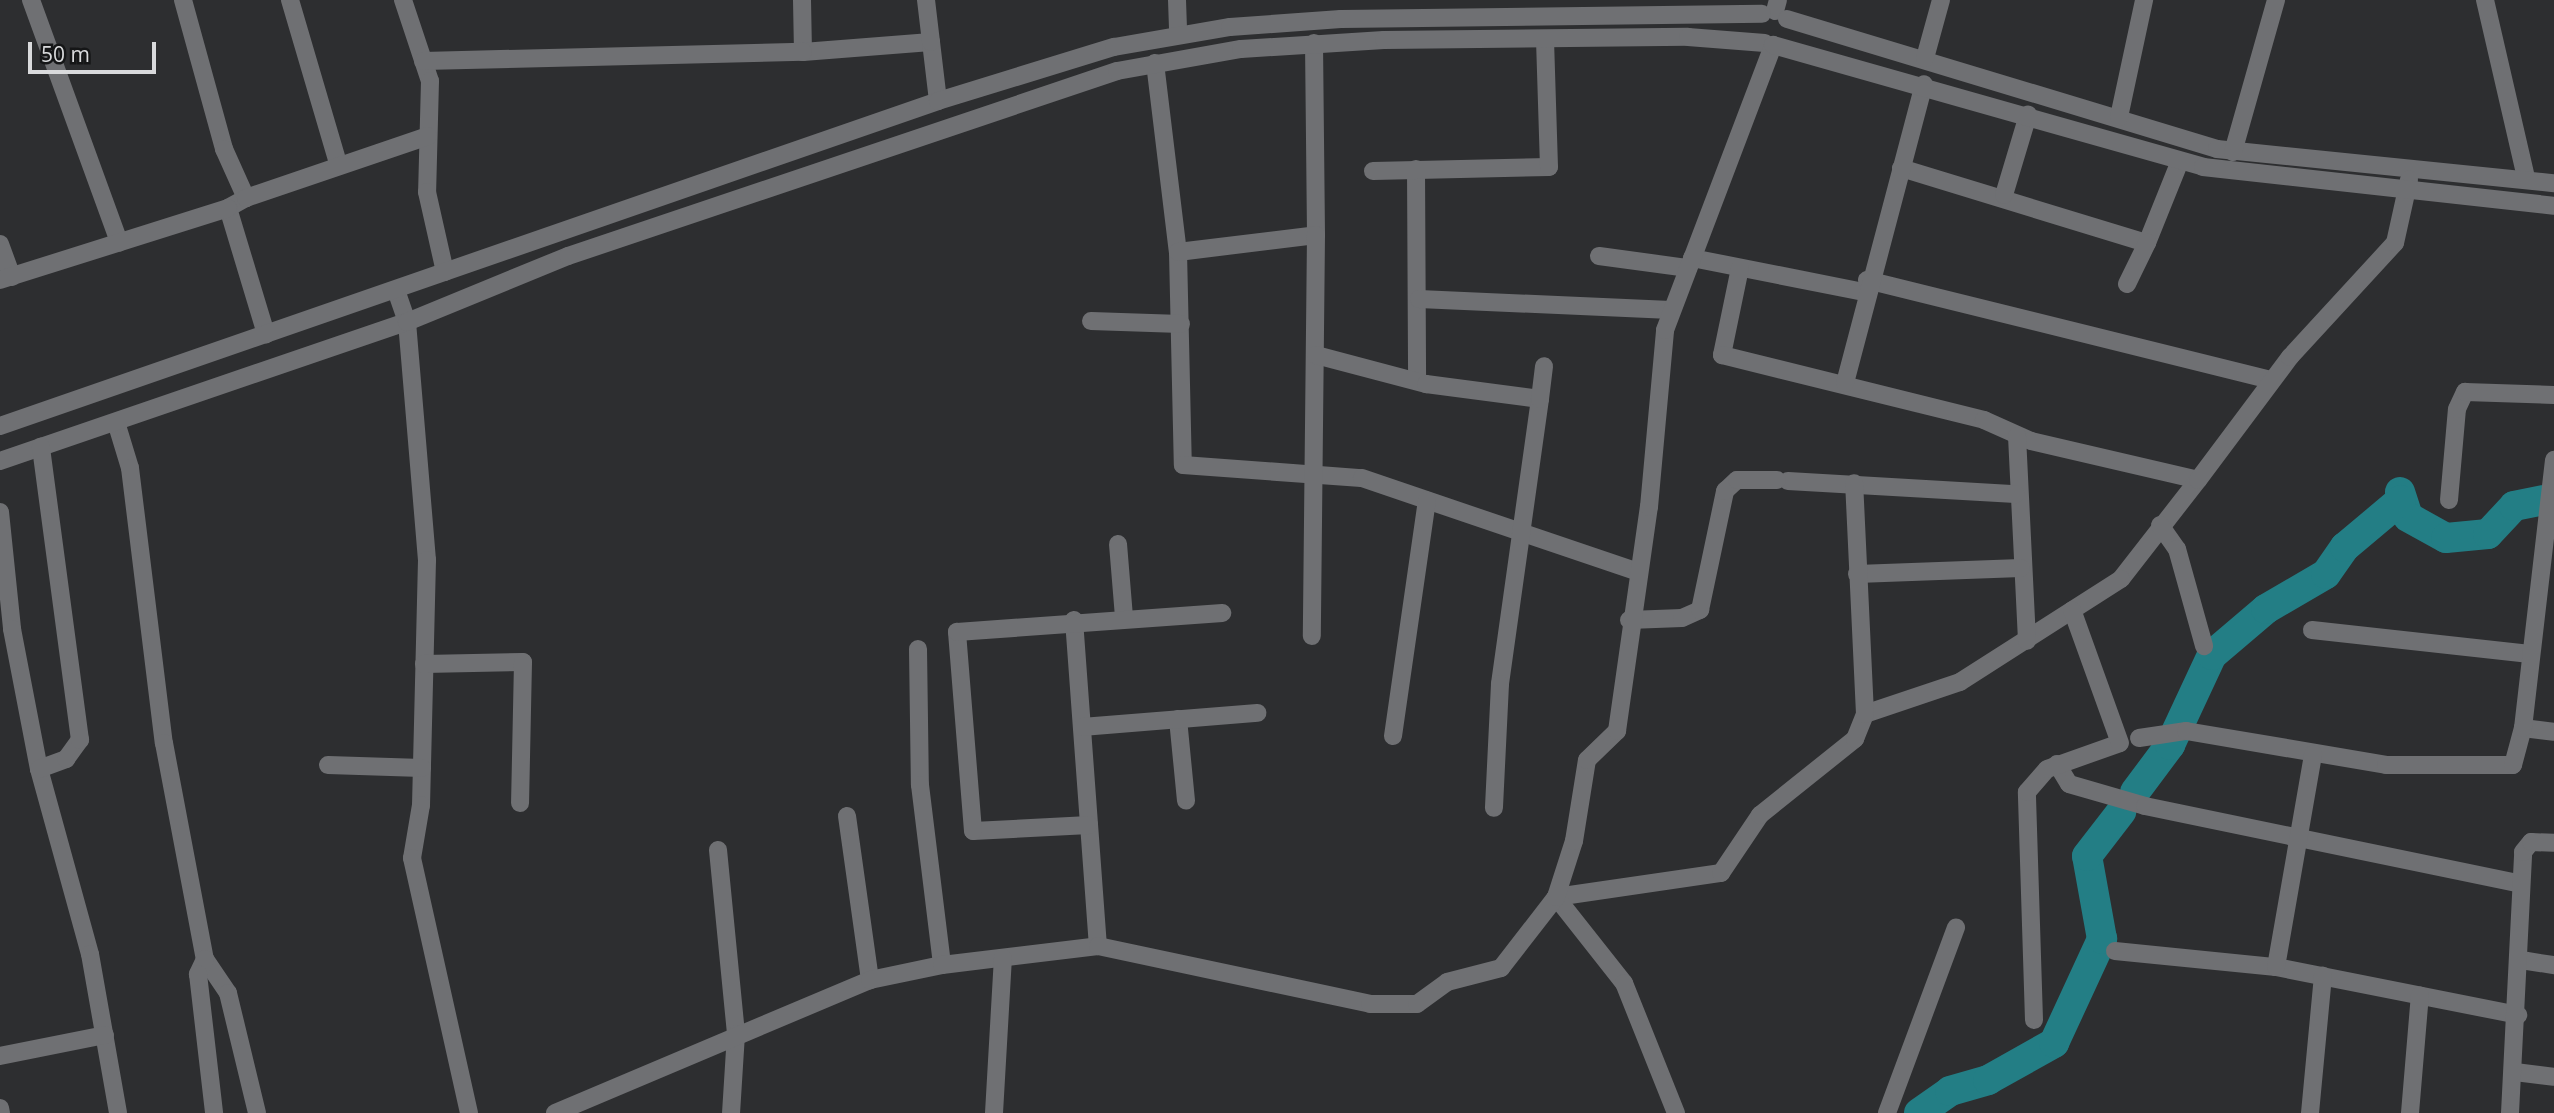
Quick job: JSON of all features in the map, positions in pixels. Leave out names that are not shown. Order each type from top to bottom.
[{"type":"street","points":[[31,0],[119,242]]},
{"type":"street","points":[[183,0],[224,149],[246,198]]},
{"type":"street","points":[[290,0],[339,166]]},
{"type":"street","points":[[403,0],[430,81],[427,192],[445,272]]},
{"type":"street","points":[[802,0],[803,52]]},
{"type":"street","points":[[926,0],[938,101]]},
{"type":"street","points":[[1177,0],[1178,34]]},
{"type":"street","points":[[1925,58],[1941,0]]},
{"type":"street","points":[[2119,117],[2144,0]]},
{"type":"street","points":[[2233,152],[2276,0]]},
{"type":"street","points":[[2485,0],[2526,178]]},
{"type":"street","points":[[1769,44],[1755,26],[1776,11]]},
{"type":"street","points":[[555,1113],[736,1034],[870,980],[942,965],[1098,946],[1370,1004],[1418,1004],[1447,982],[1501,968],[1556,897],[1574,841],[1587,760],[1617,731],[1629,620],[1671,310],[1769,44],[1789,33],[1776,11]]},
{"type":"street","points":[[0,426],[938,101],[1079,55],[1178,34],[1341,19],[1776,11],[2233,152],[2526,178],[2554,183]]},
{"type":"street","points":[[1373,171],[1549,167],[1545,39]]},
{"type":"street","points":[[0,461],[407,322],[568,256],[998,110],[1155,63],[1314,43],[1545,39],[1769,44],[1924,84],[2180,161],[2554,206]]},
{"type":"street","points":[[423,61],[803,52],[931,42]]},
{"type":"street","points":[[1312,636],[1315,471],[1309,450],[1316,355],[1314,43]]},
{"type":"street","points":[[1155,63],[1178,252],[1183,465],[1315,471],[1427,500],[1637,572]]},
{"type":"street","points":[[1845,383],[1866,286],[1924,84]]},
{"type":"street","points":[[2004,195],[2028,115]]},
{"type":"street","points":[[0,244],[6,278],[228,208],[246,198],[428,136]]},
{"type":"street","points":[[2127,284],[2147,243],[2180,161]]},
{"type":"street","points":[[1901,168],[2004,195],[2147,243]]},
{"type":"street","points":[[1865,714],[1960,682],[2027,641],[2135,566],[2160,525],[2198,480],[2271,380],[2395,243],[2408,190],[2410,168]]},
{"type":"street","points":[[1416,169],[1419,299],[1417,381]]},
{"type":"street","points":[[228,208],[266,334]]},
{"type":"street","points":[[1178,252],[1316,235]]},
{"type":"street","points":[[1599,256],[1740,268],[1866,286],[2271,380]]},
{"type":"street","points":[[1740,268],[1722,355],[1845,383],[1984,420],[2017,436],[2198,480]]},
{"type":"street","points":[[396,290],[407,322],[427,560],[422,768],[412,859],[469,1113]]},
{"type":"street","points":[[1419,299],[1671,310]]},
{"type":"street","points":[[1091,321],[1181,324]]},
{"type":"street","points":[[1316,355],[1417,381],[1540,399]]},
{"type":"street","points":[[1494,808],[1500,684],[1525,533],[1544,366]]},
{"type":"street","points":[[2449,500],[2456,409],[2465,392],[2554,394]]},
{"type":"street","points":[[116,422],[130,468],[164,743],[205,959],[228,993],[257,1113]]},
{"type":"street","points":[[2017,436],[2016,494],[2027,641]]},
{"type":"street","points":[[40,769],[66,759],[80,740],[41,447]]},
{"type":"street","points":[[2139,738],[2178,731],[2386,765],[2508,767],[2517,758],[2523,728],[2528,654],[2554,460]]},
{"type":"street","points":[[1629,620],[1682,618],[1700,610],[1725,491],[1737,480],[1854,483],[2016,494]]},
{"type":"street","points":[[1556,897],[1721,873],[1756,820],[1850,745],[1865,714],[1854,483]]},
{"type":"street","points":[[1393,736],[1427,500]]},
{"type":"street","points":[[0,512],[12,629],[40,769],[90,954],[118,1113]]},
{"type":"street","points":[[2160,525],[2178,549],[2204,646]]},
{"type":"street","points":[[1118,544],[1124,617]]},
{"type":"street","points":[[1857,574],[2021,568]]},
{"type":"street","points":[[2034,1020],[2026,803],[2034,778],[2057,764],[2120,743],[2072,610]]},
{"type":"street","points":[[1089,825],[973,831],[957,632],[1074,620],[1222,613]]},
{"type":"street","points":[[1074,620],[1098,946]]},
{"type":"street","points":[[2312,630],[2528,654]]},
{"type":"street","points":[[918,649],[920,785],[942,965]]},
{"type":"street","points":[[425,664],[523,662],[520,803]]},
{"type":"street","points":[[1082,727],[1257,713]]},
{"type":"street","points":[[1178,719],[1186,801]]},
{"type":"street","points":[[2523,728],[2554,732]]},
{"type":"street","points":[[2276,967],[2295,837],[2313,754]]},
{"type":"street","points":[[2057,764],[2074,786],[2295,837],[2520,884]]},
{"type":"street","points":[[328,765],[422,768]]},
{"type":"street","points":[[847,816],[870,980]]},
{"type":"street","points":[[2511,1113],[2521,960],[2520,884],[2528,844],[2554,843]]},
{"type":"street","points":[[718,850],[736,1034],[732,1113]]},
{"type":"street","points":[[1556,897],[1624,983],[1676,1113]]},
{"type":"street","points":[[1886,1113],[1956,926]]},
{"type":"street","points":[[2115,951],[2276,967],[2518,1015]]},
{"type":"street","points":[[994,1113],[1003,958]]},
{"type":"street","points":[[205,959],[198,974],[214,1113]]},
{"type":"street","points":[[2521,960],[2554,965]]},
{"type":"street","points":[[2310,1113],[2323,976]]},
{"type":"street","points":[[2410,1113],[2420,995]]},
{"type":"street","points":[[0,1056],[104,1035]]},
{"type":"street","points":[[2515,1072],[2554,1077]]},
{"type":"waterway","points":[[2400,492],[2408,517],[2446,538],[2488,534],[2514,506],[2554,498]]},
{"type":"waterway","points":[[2135,792],[2170,745],[2212,655],[2266,609],[2326,574],[2345,547],[2401,500]]},
{"type":"waterway","points":[[1919,1113],[1950,1091],[1988,1080],[2054,1043],[2102,939],[2087,856],[2121,812]]}]
